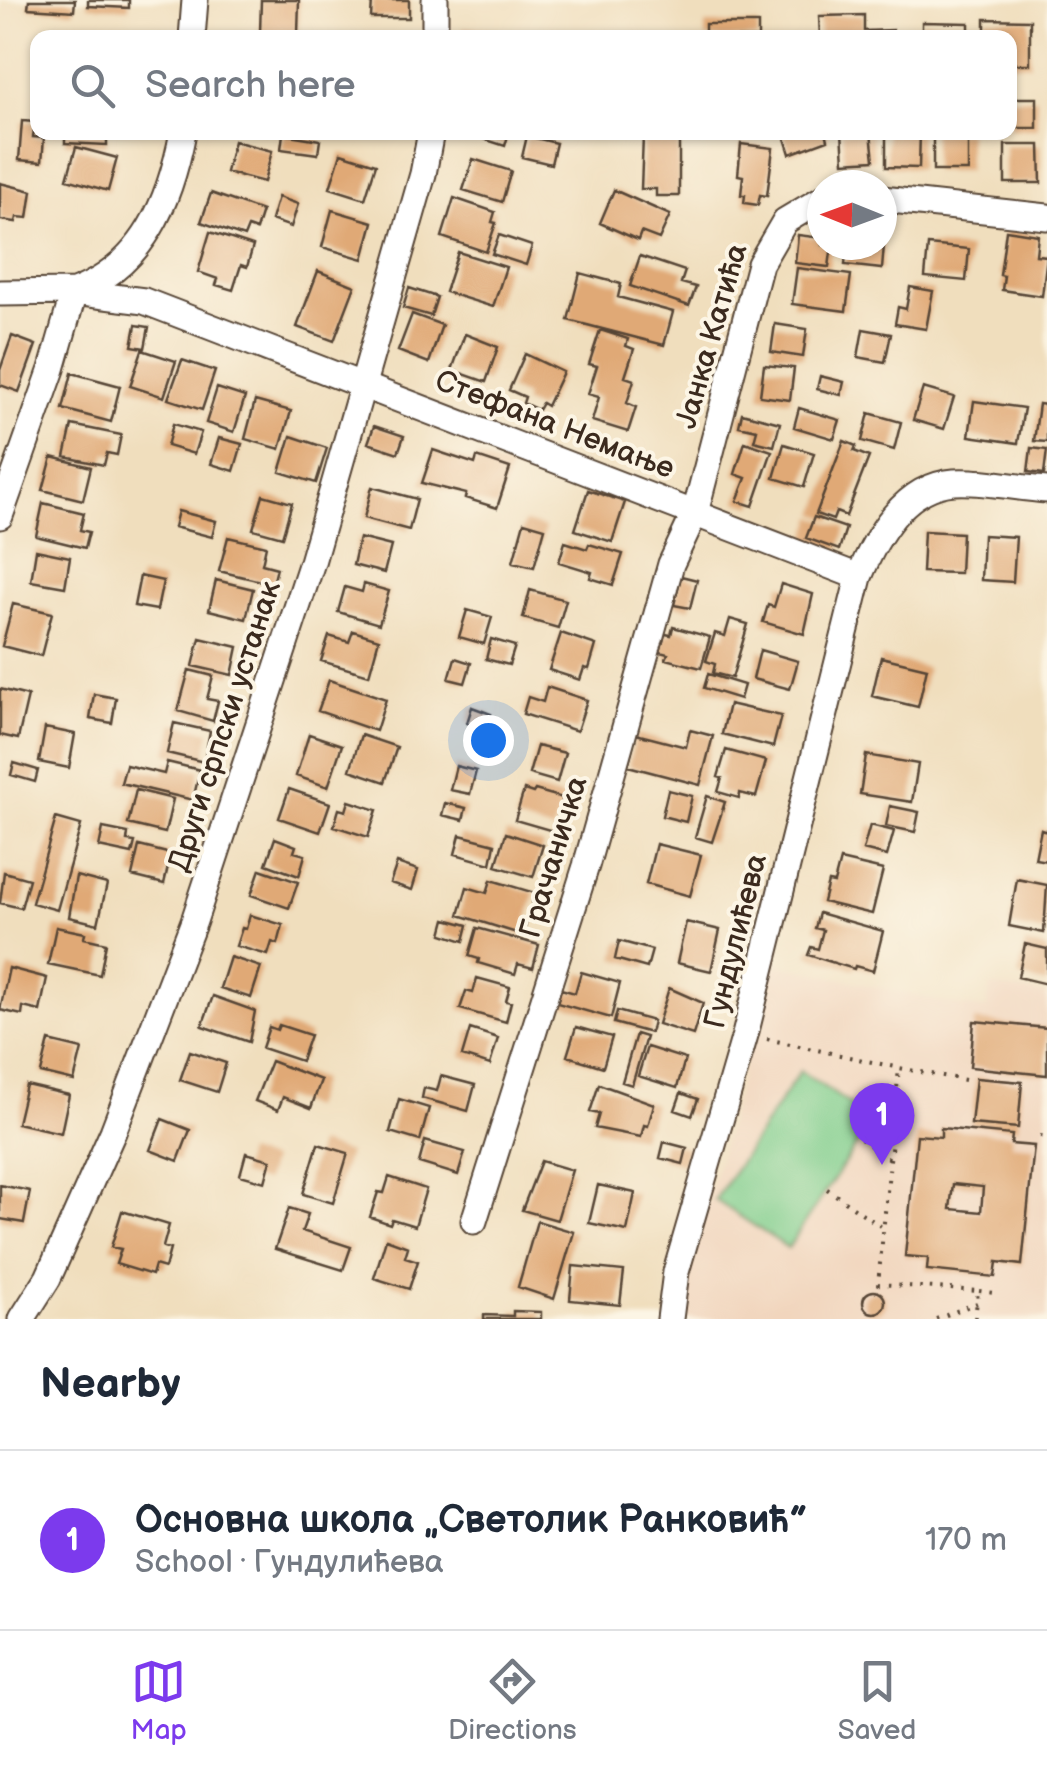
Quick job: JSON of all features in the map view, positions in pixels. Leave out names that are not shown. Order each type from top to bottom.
[{"type":"street","points":[[193,30],[195,0]]},
{"type":"street","points":[[434,0],[435,30]]},
{"type":"street","points":[[0,516],[52,369],[74,292],[98,283],[137,252],[164,203],[180,140]]},
{"type":"street","name":"Други српски устанак","points":[[15,1313],[48,1278],[114,1132],[194,921],[312,562],[429,140]]},
{"type":"street","points":[[897,201],[1047,217]]},
{"type":"street","name":"Јанка Катића","points":[[695,513],[760,264],[785,221],[807,208]]},
{"type":"street","points":[[137,252],[136,276],[144,301]]},
{"type":"street","name":"Стефана Немање","points":[[0,293],[74,292],[144,301],[859,576]]},
{"type":"street","points":[[859,576],[872,544],[917,494],[954,482],[1047,490]]},
{"type":"street","name":"Грачаничка","points":[[474,1222],[586,866],[672,564],[695,513]]},
{"type":"street","name":"Гундулићева","points":[[670,1319],[676,1272],[745,1035],[859,576]]},
{"type":"path","points":[[745,1035],[964,1080]]},
{"type":"path","points":[[899,1068],[878,1284],[994,1293]]},
{"type":"path","points":[[873,1120],[893,1132]]},
{"type":"path","points":[[1040,1136],[1047,1137]]},
{"type":"path","points":[[861,1138],[890,1159]]},
{"type":"path","points":[[828,1189],[883,1228]]},
{"type":"path","points":[[976,1319],[978,1291]]},
{"type":"path","points":[[936,1319],[977,1303]]},
{"type":"shaded area","points":[[771,963],[960,1006],[986,1009],[991,986],[1047,995],[1047,1319],[685,1319],[689,1272]]},
{"type":"green space","points":[[800,1071],[873,1120],[788,1248],[715,1200]]},
{"type":"building","points":[[29,0],[75,0],[74,11],[28,8]]},
{"type":"building","points":[[88,0],[129,0],[129,8],[88,6]]},
{"type":"building","points":[[261,0],[299,0],[298,30],[260,30]]},
{"type":"building","points":[[372,0],[409,0],[409,18],[371,18]]},
{"type":"building","points":[[864,15],[864,30],[820,30],[819,16]]},
{"type":"building","points":[[985,19],[1030,20],[1030,64],[1017,64],[1017,30],[985,30]]},
{"type":"building","points":[[922,22],[969,23],[969,30],[922,30]]},
{"type":"building","points":[[705,24],[758,24],[758,30],[705,30]]},
{"type":"building","points":[[1017,98],[1037,98],[1037,128],[1017,128]]},
{"type":"building","points":[[22,121],[30,122],[30,140],[44,140],[42,162],[19,160]]},
{"type":"building","points":[[65,140],[107,140],[107,145]]},
{"type":"building","points":[[282,140],[320,140],[318,154],[281,149]]},
{"type":"building","points":[[526,140],[556,143],[551,164],[522,157]]},
{"type":"building","points":[[643,140],[679,140],[679,196],[656,196],[656,189],[641,189]]},
{"type":"building","points":[[786,140],[828,140],[790,154]]},
{"type":"building","points":[[843,140],[872,140],[874,160],[844,162]]},
{"type":"building","points":[[886,140],[920,140],[919,168],[886,167]]},
{"type":"building","points":[[933,140],[968,140],[968,171],[933,171]]},
{"type":"building","points":[[234,141],[272,151],[264,182],[226,172]]},
{"type":"building","points":[[741,144],[773,148],[767,196],[760,195],[758,205],[744,203],[745,195],[741,195]]},
{"type":"building","points":[[1005,145],[1040,145],[1041,183],[1005,183]]},
{"type":"building","points":[[76,147],[117,158],[108,191],[67,179]]},
{"type":"building","points":[[341,153],[376,164],[365,199],[330,188]]},
{"type":"building","points":[[473,159],[511,171],[502,202],[463,190]]},
{"type":"building","points":[[0,183],[32,191],[28,218],[17,217],[16,222],[0,220]]},
{"type":"building","points":[[614,190],[670,215],[659,239],[641,232],[638,240],[600,223]]},
{"type":"building","points":[[211,193],[262,211],[256,230],[248,227],[244,237],[201,222]]},
{"type":"building","points":[[278,197],[298,204],[291,227],[271,220]]},
{"type":"building","points":[[454,198],[495,212],[492,222],[496,223],[486,252],[442,237]]},
{"type":"building","points":[[332,210],[373,222],[363,259],[322,247]]},
{"type":"building","points":[[1006,230],[1038,235],[1036,255],[1047,256],[1042,296],[1002,290]]},
{"type":"building","points":[[210,232],[253,246],[247,267],[241,265],[233,290],[216,285],[218,279],[198,272]]},
{"type":"building","points":[[499,235],[532,246],[526,265],[492,254]]},
{"type":"building","points":[[798,235],[807,236],[807,260],[830,260],[829,267],[795,263]]},
{"type":"building","points":[[928,245],[969,249],[966,281],[925,277]]},
{"type":"building","points":[[458,252],[506,267],[493,307],[445,292]]},
{"type":"building","points":[[640,256],[685,271],[681,283],[696,287],[689,306],[630,286]]},
{"type":"building","points":[[846,260],[883,260],[882,269],[845,265]]},
{"type":"building","points":[[797,268],[851,275],[846,311],[792,304]]},
{"type":"building","points":[[318,271],[355,286],[334,341],[297,327]]},
{"type":"building","points":[[580,273],[621,284],[618,297],[673,312],[664,345],[568,320]]},
{"type":"building","points":[[910,287],[933,291],[926,329],[895,324],[898,307],[906,309]]},
{"type":"building","points":[[409,288],[437,297],[431,316],[403,308]]},
{"type":"building","points":[[412,314],[442,325],[429,363],[398,351]]},
{"type":"building","points":[[775,324],[807,329],[803,357],[771,352]]},
{"type":"building","points":[[136,325],[149,327],[145,348],[132,346]]},
{"type":"building","points":[[863,329],[891,334],[885,362],[858,357]]},
{"type":"building","points":[[600,330],[628,339],[626,346],[634,349],[625,377],[634,380],[627,403],[636,407],[628,432],[592,421],[599,397],[588,394],[597,366],[589,364]]},
{"type":"building","points":[[465,334],[498,347],[486,382],[452,370]]},
{"type":"building","points":[[12,336],[36,345],[19,392],[0,385],[0,370]]},
{"type":"building","points":[[142,350],[176,361],[164,397],[130,386]]},
{"type":"building","points":[[525,354],[563,372],[547,406],[542,403],[538,410],[523,403],[525,397],[509,390]]},
{"type":"building","points":[[182,360],[215,371],[202,410],[168,399]]},
{"type":"building","points":[[764,365],[794,368],[790,400],[760,396]]},
{"type":"building","points":[[72,373],[120,386],[111,422],[63,409]]},
{"type":"building","points":[[820,376],[844,382],[841,395],[817,389]]},
{"type":"building","points":[[217,388],[245,397],[234,432],[206,423]]},
{"type":"building","points":[[923,388],[954,397],[944,429],[913,420]]},
{"type":"building","points":[[255,401],[291,411],[280,449],[245,439]]},
{"type":"building","points":[[974,401],[1024,408],[1018,443],[969,436]]},
{"type":"building","points":[[1039,404],[1047,405],[1047,442],[1034,441]]},
{"type":"building","points":[[799,408],[840,420],[834,439],[794,427]]},
{"type":"building","points":[[742,413],[780,423],[774,446],[754,441],[757,430],[739,426]]},
{"type":"building","points":[[869,413],[901,422],[894,450],[862,441]]},
{"type":"building","points":[[173,424],[201,432],[194,454],[167,446]]},
{"type":"building","points":[[72,425],[121,435],[117,455],[107,453],[104,465],[65,457]]},
{"type":"building","points":[[374,426],[404,436],[398,453],[368,443]]},
{"type":"building","points":[[291,436],[327,448],[316,483],[280,472]]},
{"type":"building","points":[[219,438],[242,444],[234,471],[211,464]]},
{"type":"building","points":[[844,441],[856,446],[854,451],[869,457],[846,516],[836,512],[833,520],[816,514]]},
{"type":"building","points":[[745,442],[772,451],[753,506],[737,501],[746,478],[735,474]]},
{"type":"building","points":[[784,444],[814,453],[804,487],[774,478]]},
{"type":"building","points":[[1031,448],[1047,450],[1044,474],[1028,472]]},
{"type":"building","points":[[433,450],[475,464],[477,457],[510,468],[497,508],[465,498],[466,494],[422,483]]},
{"type":"building","points":[[52,457],[91,467],[83,500],[43,490]]},
{"type":"building","points":[[372,487],[417,499],[409,530],[364,518]]},
{"type":"building","points":[[588,490],[625,502],[612,542],[575,530]]},
{"type":"building","points":[[263,495],[292,503],[282,537],[253,529]]},
{"type":"building","points":[[43,503],[84,513],[80,530],[89,532],[85,548],[36,536]]},
{"type":"building","points":[[178,511],[216,521],[212,537],[174,527]]},
{"type":"building","points":[[814,517],[846,528],[839,550],[806,538]]},
{"type":"building","points":[[524,522],[545,528],[534,567],[513,562]]},
{"type":"building","points":[[924,531],[962,533],[960,573],[922,572]]},
{"type":"building","points":[[983,535],[1016,537],[1013,582],[981,580]]},
{"type":"building","points":[[228,537],[266,546],[262,564],[277,568],[273,584],[219,571]]},
{"type":"building","points":[[359,538],[391,546],[384,573],[353,565]]},
{"type":"building","points":[[565,542],[623,554],[613,585],[590,578],[592,572],[559,562]]},
{"type":"building","points":[[36,550],[70,557],[65,587],[31,581]]},
{"type":"building","points":[[140,576],[163,581],[157,610],[134,606]]},
{"type":"building","points":[[681,576],[697,580],[690,608],[674,605]]},
{"type":"building","points":[[216,580],[253,589],[246,619],[209,610]]},
{"type":"building","points":[[364,584],[389,591],[379,624],[338,612],[345,587],[362,592]]},
{"type":"building","points":[[781,584],[813,594],[804,634],[763,622],[768,605],[774,607]]},
{"type":"building","points":[[530,590],[566,600],[558,628],[523,618]]},
{"type":"building","points":[[13,604],[52,613],[41,656],[2,646]]},
{"type":"building","points":[[467,610],[492,617],[484,644],[459,637]]},
{"type":"building","points":[[730,619],[748,624],[732,678],[713,673],[715,664],[706,661],[715,633],[725,636]]},
{"type":"building","points":[[673,627],[710,637],[701,668],[666,659],[668,654],[660,652],[665,634],[671,635]]},
{"type":"building","points":[[353,631],[379,639],[369,675],[321,661],[329,636],[349,642]]},
{"type":"building","points":[[561,633],[596,645],[589,669],[584,668],[580,680],[549,670]]},
{"type":"building","points":[[200,638],[238,647],[232,675],[193,666]]},
{"type":"building","points":[[491,639],[515,646],[509,665],[486,659]]},
{"type":"building","points":[[760,650],[798,661],[790,689],[753,679]]},
{"type":"building","points":[[881,657],[927,668],[918,707],[872,696]]},
{"type":"building","points":[[455,658],[471,663],[465,683],[449,679]]},
{"type":"building","points":[[189,670],[213,676],[207,699],[218,701],[213,721],[178,711]]},
{"type":"building","points":[[708,674],[744,685],[740,699],[704,688]]},
{"type":"building","points":[[329,680],[386,699],[376,731],[318,711]]},
{"type":"building","points":[[547,687],[587,700],[577,731],[523,714],[528,697],[543,702]]},
{"type":"building","points":[[0,689],[28,696],[18,739],[0,735]]},
{"type":"building","points":[[94,694],[116,698],[112,723],[90,719]]},
{"type":"building","points":[[729,704],[781,716],[773,747],[722,734]]},
{"type":"building","points":[[472,707],[491,714],[485,729],[467,723]]},
{"type":"building","points":[[174,723],[210,731],[204,762],[167,753]]},
{"type":"building","points":[[45,728],[75,734],[69,768],[39,762]]},
{"type":"building","points":[[690,730],[713,736],[700,785],[628,766],[636,734],[686,747]]},
{"type":"building","points":[[309,734],[342,745],[328,787],[296,776]]},
{"type":"building","points":[[361,735],[397,747],[385,782],[350,770]]},
{"type":"building","points":[[537,746],[565,753],[557,782],[529,774]]},
{"type":"building","points":[[726,750],[766,761],[756,797],[740,793],[739,798],[718,792]]},
{"type":"building","points":[[866,755],[918,764],[912,802],[860,794]]},
{"type":"building","points":[[167,762],[200,770],[193,800],[121,783],[126,765],[164,774]]},
{"type":"building","points":[[14,763],[38,770],[35,782],[11,775]]},
{"type":"building","points":[[456,766],[476,771],[470,794],[450,790]]},
{"type":"building","points":[[289,789],[330,803],[320,832],[279,818]]},
{"type":"building","points":[[136,790],[173,799],[165,833],[128,824]]},
{"type":"building","points":[[524,790],[563,798],[553,831],[515,820]]},
{"type":"building","points":[[668,790],[692,796],[686,822],[662,816]]},
{"type":"building","points":[[707,796],[725,802],[712,842],[695,837]]},
{"type":"building","points":[[349,801],[377,810],[368,837],[334,826],[339,809],[346,811]]},
{"type":"building","points":[[445,803],[466,808],[463,820],[442,815]]},
{"type":"building","points":[[890,806],[919,812],[915,832],[886,826]]},
{"type":"building","points":[[56,818],[81,825],[57,910],[32,903]]},
{"type":"building","points":[[870,825],[894,831],[887,856],[863,850]]},
{"type":"building","points":[[103,828],[128,833],[127,841],[135,842],[132,854],[99,847]]},
{"type":"building","points":[[1041,829],[1047,831],[1047,861],[1035,859]]},
{"type":"building","points":[[506,833],[543,845],[533,877],[496,866]]},
{"type":"building","points":[[460,835],[495,844],[491,864],[455,854]]},
{"type":"building","points":[[275,838],[296,846],[294,852],[305,855],[299,876],[266,864]]},
{"type":"building","points":[[656,844],[701,855],[690,896],[646,884]]},
{"type":"building","points":[[139,846],[171,854],[164,884],[132,876]]},
{"type":"building","points":[[840,860],[883,870],[872,914],[823,902],[828,882],[834,883]]},
{"type":"building","points":[[397,863],[418,870],[412,890],[390,883]]},
{"type":"building","points":[[260,869],[298,882],[289,908],[251,895]]},
{"type":"building","points":[[4,872],[29,879],[21,908],[0,903]]},
{"type":"building","points":[[76,876],[107,884],[98,924],[69,917]]},
{"type":"building","points":[[1017,879],[1047,885],[1044,933],[1009,926]]},
{"type":"building","points":[[491,880],[535,893],[523,935],[459,915],[467,887],[487,893]]},
{"type":"building","points":[[819,913],[883,931],[873,971],[808,955],[811,947],[818,949],[823,930],[815,928]]},
{"type":"building","points":[[250,915],[283,925],[278,944],[272,942],[268,955],[236,946]]},
{"type":"building","points":[[446,919],[468,925],[464,941],[442,934]]},
{"type":"building","points":[[686,922],[720,930],[711,971],[677,963]]},
{"type":"building","points":[[56,927],[85,933],[84,938],[106,943],[100,975],[48,964]]},
{"type":"building","points":[[477,928],[539,945],[533,968],[518,964],[515,974],[478,963],[479,959],[469,956]]},
{"type":"building","points":[[619,941],[652,950],[647,968],[615,959]]},
{"type":"building","points":[[1025,944],[1047,949],[1047,984],[1018,977]]},
{"type":"building","points":[[230,957],[261,967],[251,998],[220,988]]},
{"type":"building","points":[[9,968],[47,978],[40,1011],[23,1007],[22,1015],[0,1010]]},
{"type":"building","points":[[581,972],[620,983],[611,1018],[557,1003],[561,989],[575,993]]},
{"type":"building","points":[[477,978],[510,987],[506,1022],[460,1009],[466,991],[473,993]]},
{"type":"building","points":[[669,988],[703,1003],[693,1035],[658,1024]]},
{"type":"building","points":[[213,996],[255,1011],[249,1042],[202,1026]]},
{"type":"building","points":[[617,1011],[653,1021],[650,1033],[614,1023]]},
{"type":"building","points":[[974,1021],[1047,1028],[1047,1075],[970,1067]]},
{"type":"building","points":[[279,1025],[310,1035],[301,1061],[262,1048],[269,1027],[277,1030]]},
{"type":"building","points":[[576,1027],[612,1037],[603,1067],[567,1056]]},
{"type":"building","points":[[470,1029],[498,1038],[490,1065],[462,1056]]},
{"type":"building","points":[[636,1034],[646,1037],[632,1085],[622,1082]]},
{"type":"building","points":[[49,1041],[82,1049],[74,1081],[41,1073]]},
{"type":"building","points":[[647,1047],[685,1059],[677,1088],[638,1076]]},
{"type":"building","points":[[190,1051],[226,1063],[217,1092],[180,1080]]},
{"type":"building","points":[[271,1061],[321,1080],[311,1108],[283,1097],[278,1110],[255,1101]]},
{"type":"building","points":[[441,1076],[475,1085],[468,1111],[422,1098],[424,1088],[437,1091]]},
{"type":"building","points":[[976,1078],[1022,1082],[1018,1128],[971,1124]]},
{"type":"building","points":[[599,1084],[654,1104],[641,1137],[595,1128],[599,1114],[590,1112]]},
{"type":"building","points":[[26,1085],[69,1095],[61,1133],[17,1123]]},
{"type":"building","points":[[681,1093],[698,1099],[692,1116],[675,1110]]},
{"type":"building","points":[[399,1099],[429,1108],[420,1141],[390,1132]]},
{"type":"building","points":[[162,1119],[190,1130],[178,1161],[150,1150]]},
{"type":"building","points":[[941,1128],[1012,1135],[1011,1144],[1034,1146],[1022,1265],[997,1262],[995,1277],[927,1270],[928,1258],[905,1256],[917,1135],[941,1137]],"holes":[[[953,1184],[983,1187],[981,1212],[950,1209]]]},
{"type":"building","points":[[425,1141],[465,1152],[458,1175],[419,1163]]},
{"type":"building","points":[[664,1142],[687,1148],[683,1164],[660,1158]]},
{"type":"building","points":[[318,1144],[348,1153],[333,1203],[303,1194]]},
{"type":"building","points":[[246,1153],[271,1160],[265,1182],[240,1175]]},
{"type":"building","points":[[541,1161],[572,1170],[557,1220],[522,1210]]},
{"type":"building","points":[[389,1177],[426,1189],[415,1226],[370,1217],[378,1192],[384,1193]]},
{"type":"building","points":[[0,1185],[30,1191],[24,1223],[0,1219]]},
{"type":"building","points":[[598,1185],[635,1193],[627,1231],[589,1223]]},
{"type":"building","points":[[289,1208],[308,1214],[302,1231],[351,1247],[343,1270],[275,1249]]},
{"type":"building","points":[[122,1211],[169,1225],[163,1247],[170,1249],[165,1268],[155,1265],[152,1275],[116,1264],[121,1249],[111,1247]]},
{"type":"building","points":[[537,1221],[574,1232],[554,1299],[518,1287]]},
{"type":"building","points":[[386,1239],[408,1247],[405,1257],[418,1261],[409,1289],[374,1278]]},
{"type":"building","points":[[573,1266],[624,1271],[620,1305],[570,1300]]},
{"type":"building","points":[[874,1291],[882,1294],[882,1310],[874,1313],[866,1310],[863,1302],[866,1294]]},
{"type":"building","points":[[513,1311],[541,1312],[541,1319],[484,1319],[484,1315],[513,1316]]},
{"type":"place","name":"Основна школа „Светолик Ранковић”","points":[[882,1165]]}]
